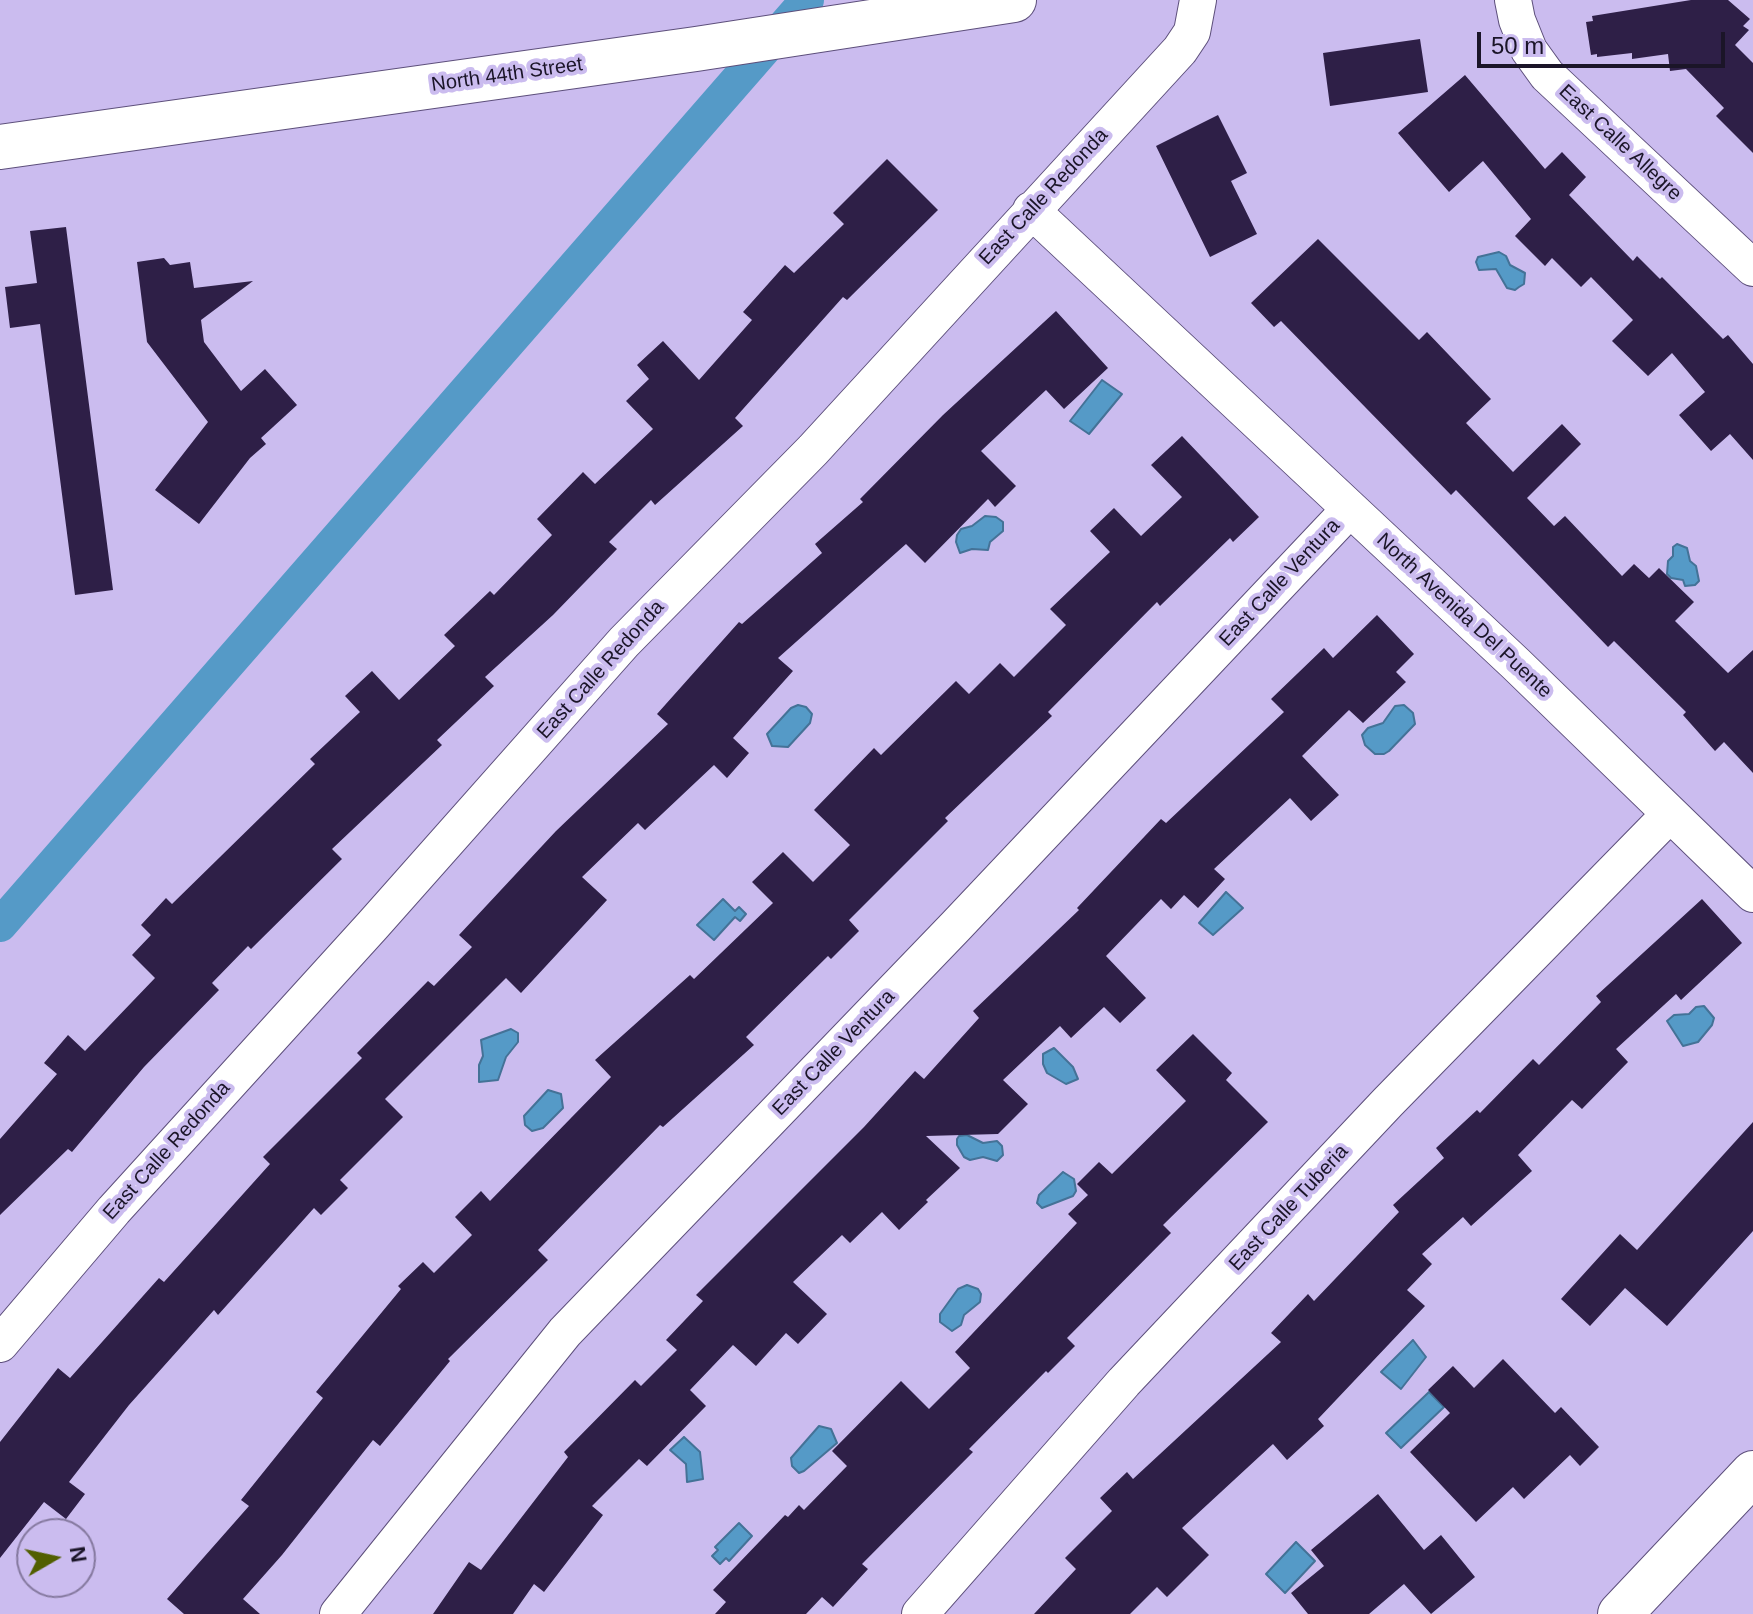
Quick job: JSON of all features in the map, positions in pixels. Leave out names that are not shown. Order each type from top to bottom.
[{"type":"main road","name":"North 44th Street","points":[[0,147],[696,49],[1014,0]]},
{"type":"main road","points":[[1620,1614],[1753,1473]]},
{"type":"street","name":"East Calle Redonda","points":[[0,1344],[114,1210],[624,642],[813,450],[1187,41],[1198,0]]},
{"type":"street","name":"East Calle Allegre","points":[[1513,0],[1529,50],[1547,75],[1753,268]]},
{"type":"street","name":"North Avenida Del Puente","points":[[1031,210],[1516,664],[1753,894]]},
{"type":"street","name":"East Calle Ventura","points":[[338,1614],[565,1332],[956,926],[1350,509]]},
{"type":"street","name":"East Calle Tuberia","points":[[920,1614],[1135,1371],[1388,1102],[1670,814]]},
{"type":"water","points":[[1499,252],[1506,256],[1510,265],[1525,273],[1524,284],[1515,290],[1507,288],[1496,269],[1479,270],[1478,257]]},
{"type":"water","points":[[1102,380],[1122,394],[1089,434],[1070,421]]},
{"type":"water","points":[[985,516],[996,517],[1003,522],[1003,531],[990,542],[988,550],[972,549],[960,553],[956,542],[961,529],[972,526]]},
{"type":"water","points":[[1677,544],[1687,548],[1690,561],[1696,566],[1699,581],[1695,585],[1685,586],[1683,580],[1667,574],[1668,561]]},
{"type":"water","points":[[798,705],[806,707],[812,714],[810,723],[788,747],[772,746],[767,734],[791,708]]},
{"type":"water","points":[[1404,705],[1413,713],[1415,724],[1389,751],[1375,754],[1365,745],[1362,735],[1368,728],[1383,723],[1395,706]]},
{"type":"water","points":[[1226,892],[1243,908],[1213,935],[1199,923]]},
{"type":"water","points":[[723,899],[735,911],[739,907],[746,914],[740,921],[735,917],[714,940],[697,925]]},
{"type":"water","points":[[1704,1006],[1714,1018],[1712,1025],[1698,1042],[1683,1046],[1667,1021],[1674,1015],[1689,1014],[1696,1007]]},
{"type":"water","points":[[511,1029],[518,1033],[518,1042],[506,1057],[498,1080],[479,1082],[479,1065],[483,1056],[481,1040]]},
{"type":"water","points":[[1054,1048],[1073,1067],[1078,1079],[1066,1084],[1047,1073],[1043,1054]]},
{"type":"water","points":[[548,1090],[561,1094],[563,1108],[543,1128],[532,1131],[525,1125],[524,1116]]},
{"type":"water","points":[[967,1135],[983,1143],[997,1141],[1002,1146],[1003,1155],[997,1161],[964,1157],[957,1139]]},
{"type":"water","points":[[1063,1172],[1074,1179],[1076,1191],[1073,1196],[1042,1208],[1037,1203],[1039,1195]]},
{"type":"water","points":[[967,1285],[978,1289],[980,1302],[964,1315],[961,1325],[952,1331],[940,1322],[940,1314],[958,1289]]},
{"type":"water","points":[[1413,1340],[1426,1357],[1401,1389],[1381,1372]]},
{"type":"water","points":[[1429,1392],[1444,1407],[1401,1448],[1386,1433]]},
{"type":"water","points":[[819,1426],[831,1429],[837,1443],[799,1473],[792,1466],[791,1458]]},
{"type":"water","points":[[684,1437],[700,1452],[703,1479],[687,1482],[686,1464],[670,1450]]},
{"type":"water","points":[[739,1523],[752,1536],[729,1561],[726,1558],[720,1564],[712,1556],[718,1550],[715,1547]]},
{"type":"water","points":[[1296,1542],[1315,1561],[1285,1593],[1266,1574]]},
{"type":"building","points":[[1691,0],[1728,0],[1750,19],[1743,26],[1749,30],[1735,45],[1753,63],[1753,153],[1716,116],[1724,108],[1686,69],[1670,71],[1668,54],[1632,59],[1632,53],[1591,55],[1586,22],[1593,21],[1592,16]]},
{"type":"building","points":[[1420,39],[1428,92],[1330,106],[1323,53]]},
{"type":"building","points":[[1465,75],[1545,169],[1562,152],[1586,177],[1569,195],[1633,261],[1637,256],[1660,279],[1662,277],[1723,339],[1728,335],[1753,364],[1753,460],[1730,434],[1711,451],[1679,415],[1705,392],[1672,353],[1648,376],[1612,341],[1633,320],[1591,277],[1581,287],[1552,258],[1545,266],[1515,236],[1531,219],[1483,161],[1449,192],[1398,133]]},
{"type":"building","points":[[1218,115],[1247,173],[1231,181],[1257,234],[1210,257],[1156,146]]},
{"type":"building","points":[[887,159],[938,210],[847,300],[843,297],[735,418],[743,426],[655,505],[651,500],[609,542],[617,549],[553,615],[485,677],[494,686],[437,740],[442,745],[332,849],[342,859],[212,983],[219,990],[144,1067],[72,1152],[68,1149],[0,1215],[0,1139],[57,1074],[44,1063],[68,1035],[85,1051],[155,978],[132,955],[151,935],[141,925],[166,898],[172,904],[315,764],[310,759],[360,712],[345,696],[372,671],[399,700],[455,646],[444,635],[490,591],[494,595],[552,535],[537,519],[583,472],[595,484],[653,429],[626,401],[649,379],[637,365],[663,341],[699,380],[752,320],[743,312],[785,265],[794,273],[844,224],[833,213]]},
{"type":"building","points":[[66,227],[113,590],[75,595],[40,324],[10,328],[5,287],[37,283],[30,231]]},
{"type":"building","points":[[1318,239],[1419,340],[1427,332],[1491,399],[1466,423],[1513,472],[1562,424],[1581,444],[1527,498],[1554,526],[1565,516],[1622,576],[1634,564],[1649,578],[1659,568],[1694,602],[1675,621],[1728,673],[1753,650],[1753,773],[1724,742],[1715,751],[1683,715],[1686,712],[1614,641],[1608,647],[1456,490],[1451,495],[1281,321],[1274,327],[1251,303]]},
{"type":"building","points":[[164,258],[170,265],[190,262],[194,288],[253,281],[201,320],[204,342],[241,391],[265,369],[297,405],[261,438],[266,444],[250,458],[199,524],[155,490],[208,422],[147,342],[137,262]]},
{"type":"building","points":[[1056,311],[1108,368],[1064,409],[1046,390],[981,451],[1016,486],[995,507],[988,499],[925,563],[906,544],[778,658],[793,671],[733,738],[749,753],[727,778],[714,765],[645,830],[638,823],[582,877],[607,900],[521,993],[506,978],[385,1099],[403,1117],[340,1180],[348,1188],[321,1215],[314,1208],[218,1315],[214,1310],[129,1405],[69,1482],[85,1494],[67,1518],[44,1502],[31,1518],[16,1518],[16,1538],[0,1558],[0,1442],[58,1368],[70,1378],[159,1278],[164,1282],[270,1164],[263,1157],[362,1058],[357,1053],[428,981],[434,986],[472,947],[459,935],[556,831],[668,724],[657,714],[739,622],[742,624],[822,553],[815,544],[863,502],[860,499],[943,415]]},
{"type":"building","points":[[1182,436],[1259,517],[1233,542],[1230,538],[1160,606],[1157,602],[1048,712],[1052,716],[945,818],[948,821],[849,920],[859,931],[831,959],[828,956],[746,1037],[754,1045],[663,1127],[660,1125],[538,1250],[548,1260],[448,1359],[450,1361],[380,1446],[373,1440],[243,1599],[260,1614],[184,1614],[167,1599],[249,1506],[241,1500],[323,1398],[316,1392],[401,1289],[398,1286],[423,1262],[434,1273],[472,1235],[455,1217],[481,1191],[490,1201],[611,1077],[595,1060],[690,975],[694,979],[773,903],[752,882],[783,852],[813,882],[850,845],[814,810],[874,748],[881,755],[956,681],[969,694],[1000,663],[1014,677],[1066,625],[1050,609],[1110,552],[1090,531],[1114,508],[1141,536],[1182,497],[1151,465]]},
{"type":"building","points":[[1377,615],[1414,654],[1396,672],[1406,682],[1363,723],[1349,710],[1302,756],[1339,795],[1311,821],[1290,798],[1214,869],[1225,879],[1198,908],[1184,895],[1171,909],[1161,899],[1106,956],[1146,998],[1120,1023],[1104,1007],[1071,1038],[1060,1026],[1003,1080],[1028,1104],[998,1134],[926,1136],[960,1168],[899,1230],[882,1212],[850,1243],[842,1235],[793,1282],[827,1314],[798,1344],[786,1333],[756,1366],[733,1345],[690,1390],[706,1406],[647,1466],[639,1459],[592,1506],[603,1515],[544,1592],[534,1584],[513,1614],[433,1614],[469,1562],[481,1570],[568,1457],[564,1452],[635,1380],[641,1386],[677,1350],[666,1340],[703,1301],[696,1295],[864,1127],[915,1071],[924,1079],[979,1018],[973,1011],[1079,910],[1077,908],[1161,819],[1166,823],[1284,712],[1271,699],[1324,648],[1333,658]]},
{"type":"building","points":[[1702,899],[1742,943],[1681,1000],[1676,994],[1616,1049],[1628,1062],[1582,1109],[1572,1100],[1518,1155],[1532,1171],[1471,1226],[1463,1217],[1422,1254],[1432,1264],[1407,1290],[1425,1306],[1318,1419],[1324,1426],[1287,1460],[1273,1444],[1182,1528],[1209,1555],[1167,1597],[1157,1587],[1130,1614],[1034,1614],[1076,1569],[1065,1558],[1112,1511],[1100,1498],[1127,1472],[1133,1479],[1281,1342],[1271,1333],[1308,1294],[1314,1301],[1399,1212],[1393,1205],[1444,1158],[1436,1148],[1477,1110],[1480,1113],[1533,1059],[1539,1065],[1601,1002],[1596,996]]},
{"type":"building","points":[[1193,1034],[1232,1073],[1226,1080],[1268,1122],[1163,1225],[1171,1233],[1067,1338],[1075,1346],[969,1449],[973,1452],[862,1564],[868,1569],[833,1607],[822,1597],[806,1614],[715,1614],[726,1602],[713,1590],[785,1515],[788,1517],[799,1505],[804,1510],[847,1466],[832,1451],[901,1381],[929,1409],[970,1368],[955,1352],[1077,1223],[1068,1214],[1088,1195],[1077,1184],[1099,1162],[1112,1174],[1186,1101],[1156,1070]]},
{"type":"building","points":[[1753,1122],[1753,1231],[1667,1326],[1625,1288],[1590,1326],[1561,1299],[1620,1234],[1637,1250]]},
{"type":"building","points":[[1503,1359],[1555,1413],[1561,1407],[1599,1447],[1580,1466],[1570,1455],[1524,1499],[1513,1487],[1476,1522],[1410,1452],[1450,1413],[1428,1390],[1453,1366],[1474,1388]]},
{"type":"building","points":[[1378,1494],[1424,1550],[1441,1535],[1475,1577],[1431,1614],[1404,1584],[1369,1614],[1308,1614],[1291,1593],[1324,1566],[1311,1550]]},
{"type":"waterway","points":[[0,925],[807,0]]}]
